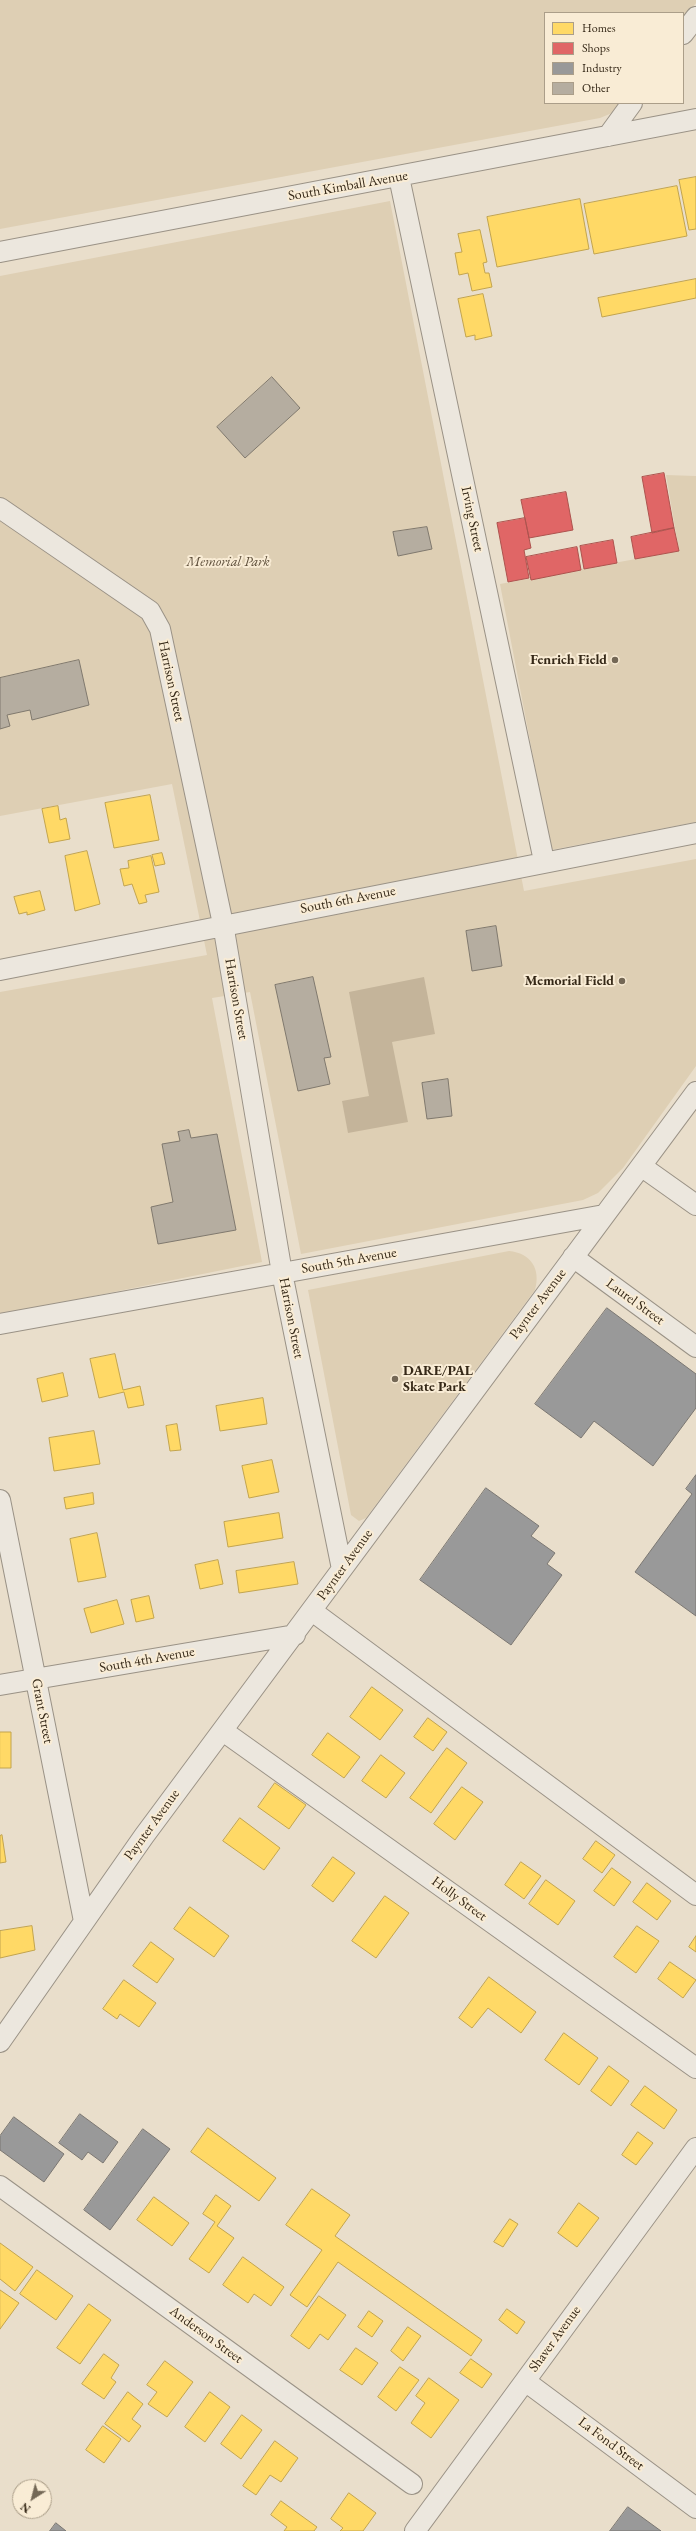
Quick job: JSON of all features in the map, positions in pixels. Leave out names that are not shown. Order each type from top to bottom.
[{"type":"street","points":[[684,33],[696,17]]},
{"type":"street","points":[[608,136],[631,104]]},
{"type":"street","name":"South Kimball Avenue","points":[[0,252],[399,177],[696,119]]},
{"type":"street","name":"Irving Street","points":[[399,177],[544,861]]},
{"type":"street","name":"Harrison Street","points":[[0,508],[150,611],[160,629],[223,924],[282,1273],[342,1569]]},
{"type":"street","name":"South 6th Avenue","points":[[0,970],[223,924],[544,861],[696,833]]},
{"type":"street","name":"Paynter Avenue","points":[[0,2042],[144,1836],[295,1635],[342,1569],[696,1092]]},
{"type":"street","points":[[641,1166],[696,1205]]},
{"type":"street","name":"South 5th Avenue","points":[[0,1324],[604,1215]]},
{"type":"street","name":"Laurel Street","points":[[573,1257],[696,1347]]},
{"type":"street","name":"Grant Street","points":[[0,1500],[84,1921]]},
{"type":"street","points":[[312,1611],[696,1895]]},
{"type":"street","name":"South 4th Avenue","points":[[0,1685],[295,1635]]},
{"type":"street","name":"Holly Street","points":[[223,1731],[696,2068]]},
{"type":"street","name":"Shaver Avenue","points":[[415,2531],[696,2148]]},
{"type":"street","name":"Anderson Street","points":[[0,2186],[412,2484]]},
{"type":"street","name":"La Fond Street","points":[[525,2381],[696,2508]]},
{"type":"green space","points":[[0,0],[696,0],[696,3],[684,19],[684,12],[544,12],[544,104],[621,104],[612,113],[600,118],[0,229]]},
{"type":"green space","name":"Memorial Park","points":[[390,201],[524,891],[696,859],[696,1066],[623,1168],[598,1193],[583,1200],[301,1254],[250,992],[212,998],[262,1262],[0,1315],[0,992],[207,955],[172,784],[0,816],[0,276]]},
{"type":"green space","name":"Fenrich Field","points":[[666,475],[696,476],[696,822],[551,850],[500,584],[679,551]]},
{"type":"green space","points":[[509,1251],[517,1252],[523,1255],[532,1263],[537,1275],[535,1290],[366,1518],[359,1521],[351,1515],[308,1290]]},
{"type":"shaded area","points":[[424,977],[435,1034],[392,1042],[408,1122],[348,1133],[342,1101],[369,1096],[349,992]]},
{"type":"building: Homes","points":[[696,177],[696,229],[689,230],[679,180]]},
{"type":"building: Homes","points":[[677,186],[687,236],[594,254],[584,204]]},
{"type":"building: Homes","points":[[580,199],[589,249],[497,267],[487,217]]},
{"type":"building: Homes","points":[[480,230],[487,262],[483,263],[485,273],[489,273],[492,287],[472,291],[468,273],[459,275],[455,253],[462,252],[458,234]]},
{"type":"building: Homes","points":[[696,279],[696,298],[602,317],[598,298]]},
{"type":"building: Homes","points":[[483,294],[492,336],[475,340],[475,335],[466,337],[458,299]]},
{"type":"building: Homes","points":[[150,795],[159,840],[114,848],[105,803]]},
{"type":"building: Homes","points":[[58,806],[60,820],[66,818],[70,839],[49,843],[42,809]]},
{"type":"building: Homes","points":[[87,851],[100,904],[75,911],[65,856]]},
{"type":"building: Homes","points":[[162,853],[165,864],[155,866],[152,855]]},
{"type":"building: Homes","points":[[151,856],[159,892],[145,895],[147,902],[139,904],[132,884],[124,886],[120,869],[129,868],[128,861]]},
{"type":"building: Homes","points":[[40,891],[45,910],[27,915],[27,912],[19,914],[14,897]]},
{"type":"building: Homes","points":[[115,1354],[123,1390],[140,1386],[144,1405],[128,1408],[124,1392],[99,1398],[90,1359]]},
{"type":"building: Homes","points":[[63,1373],[68,1396],[42,1402],[37,1379]]},
{"type":"building: Homes","points":[[263,1398],[267,1424],[220,1431],[216,1406]]},
{"type":"building: Homes","points":[[177,1424],[181,1450],[170,1451],[166,1426]]},
{"type":"building: Homes","points":[[94,1431],[100,1464],[54,1471],[49,1438]]},
{"type":"building: Homes","points":[[272,1460],[279,1492],[249,1498],[242,1466]]},
{"type":"building: Homes","points":[[93,1493],[94,1504],[66,1509],[64,1498]]},
{"type":"building: Homes","points":[[279,1513],[283,1538],[228,1547],[224,1522]]},
{"type":"building: Homes","points":[[97,1533],[106,1577],[78,1582],[70,1539]]},
{"type":"building: Homes","points":[[218,1560],[223,1584],[200,1589],[195,1565]]},
{"type":"building: Homes","points":[[294,1562],[298,1584],[239,1593],[236,1571]]},
{"type":"building: Homes","points":[[149,1596],[154,1618],[136,1622],[131,1600]]},
{"type":"building: Homes","points":[[117,1600],[124,1624],[91,1633],[84,1609]]},
{"type":"building: Homes","points":[[372,1687],[403,1710],[380,1740],[350,1717]]},
{"type":"building: Homes","points":[[428,1718],[447,1732],[433,1751],[414,1737]]},
{"type":"building: Homes","points":[[0,1732],[11,1732],[11,1768],[0,1768]]},
{"type":"building: Homes","points":[[328,1733],[360,1757],[344,1778],[312,1755]]},
{"type":"building: Homes","points":[[447,1748],[467,1763],[431,1813],[410,1798]]},
{"type":"building: Homes","points":[[381,1755],[405,1773],[386,1798],[362,1781]]},
{"type":"building: Homes","points":[[275,1783],[306,1805],[289,1829],[258,1807]]},
{"type":"building: Homes","points":[[462,1787],[483,1802],[455,1840],[434,1824]]},
{"type":"building: Homes","points":[[240,1818],[280,1848],[264,1870],[223,1841]]},
{"type":"building: Homes","points":[[2,1835],[6,1862],[0,1863],[0,1836]]},
{"type":"building: Homes","points":[[596,1841],[615,1855],[602,1873],[583,1859]]},
{"type":"building: Homes","points":[[333,1857],[355,1873],[333,1902],[312,1886]]},
{"type":"building: Homes","points":[[521,1862],[541,1876],[524,1899],[505,1885]]},
{"type":"building: Homes","points":[[612,1868],[631,1882],[614,1906],[594,1891]]},
{"type":"building: Homes","points":[[546,1880],[575,1901],[558,1925],[529,1904]]},
{"type":"building: Homes","points":[[647,1883],[671,1901],[657,1920],[633,1902]]},
{"type":"building: Homes","points":[[385,1896],[409,1913],[376,1958],[352,1941]]},
{"type":"building: Homes","points":[[190,1907],[229,1936],[214,1957],[174,1929]]},
{"type":"building: Homes","points":[[32,1926],[35,1950],[0,1958],[0,1931]]},
{"type":"building: Homes","points":[[637,1926],[659,1941],[636,1973],[614,1957]]},
{"type":"building: Homes","points":[[696,1936],[696,1952],[689,1947]]},
{"type":"building: Homes","points":[[151,1942],[174,1959],[157,1983],[133,1966]]},
{"type":"building: Homes","points":[[670,1962],[696,1980],[683,1998],[658,1979]]},
{"type":"building: Homes","points":[[489,1977],[536,2012],[521,2033],[488,2008],[472,2028],[459,2018]]},
{"type":"building: Homes","points":[[124,1980],[156,2003],[139,2027],[120,2014],[117,2019],[103,2009]]},
{"type":"building: Homes","points":[[564,2033],[598,2058],[579,2085],[545,2060]]},
{"type":"building: Homes","points":[[609,2066],[629,2081],[611,2106],[591,2091]]},
{"type":"building: Homes","points":[[645,2086],[677,2110],[664,2129],[631,2105]]},
{"type":"building: Homes","points":[[208,2128],[276,2178],[259,2201],[191,2152]]},
{"type":"building: Homes","points":[[638,2132],[653,2143],[636,2165],[622,2155]]},
{"type":"building: Homes","points":[[312,2189],[350,2215],[335,2236],[482,2340],[471,2356],[338,2262],[307,2307],[290,2295],[322,2250],[286,2225]]},
{"type":"building: Homes","points":[[216,2195],[231,2206],[217,2226],[234,2238],[209,2273],[189,2259],[215,2222],[203,2214]]},
{"type":"building: Homes","points":[[154,2197],[189,2223],[172,2246],[137,2220]]},
{"type":"building: Homes","points":[[579,2203],[599,2218],[577,2247],[558,2233]]},
{"type":"building: Homes","points":[[510,2219],[518,2224],[503,2247],[494,2242]]},
{"type":"building: Homes","points":[[0,2243],[33,2267],[15,2291],[0,2279]]},
{"type":"building: Homes","points":[[243,2257],[284,2287],[271,2306],[254,2294],[248,2303],[223,2285]]},
{"type":"building: Homes","points":[[37,2270],[73,2296],[56,2320],[20,2294]]},
{"type":"building: Homes","points":[[0,2290],[19,2303],[0,2329]]},
{"type":"building: Homes","points":[[319,2296],[346,2315],[328,2340],[320,2334],[309,2349],[291,2336]]},
{"type":"building: Homes","points":[[89,2304],[111,2320],[80,2364],[57,2348]]},
{"type":"building: Homes","points":[[507,2309],[525,2322],[517,2334],[499,2320]]},
{"type":"building: Homes","points":[[369,2311],[383,2321],[372,2337],[358,2327]]},
{"type":"building: Homes","points":[[408,2327],[421,2336],[403,2361],[391,2351]]},
{"type":"building: Homes","points":[[356,2348],[378,2363],[362,2385],[340,2370]]},
{"type":"building: Homes","points":[[104,2354],[119,2365],[111,2378],[116,2382],[104,2399],[82,2384]]},
{"type":"building: Homes","points":[[471,2359],[492,2374],[482,2388],[460,2373]]},
{"type":"building: Homes","points":[[165,2361],[193,2382],[167,2417],[148,2404],[157,2392],[147,2385]]},
{"type":"building: Homes","points":[[400,2367],[419,2380],[396,2411],[378,2397]]},
{"type":"building: Homes","points":[[429,2378],[459,2400],[431,2438],[411,2423],[425,2403],[416,2396]]},
{"type":"building: Homes","points":[[128,2392],[143,2404],[132,2419],[141,2426],[129,2442],[105,2424]]},
{"type":"building: Homes","points":[[210,2392],[230,2407],[205,2442],[185,2427]]},
{"type":"building: Homes","points":[[242,2415],[262,2430],[241,2459],[221,2444]]},
{"type":"building: Homes","points":[[103,2426],[121,2439],[104,2463],[86,2450]]},
{"type":"building: Homes","points":[[275,2441],[298,2458],[281,2482],[270,2475],[256,2495],[243,2486]]},
{"type":"building: Homes","points":[[349,2493],[376,2513],[363,2531],[340,2531],[343,2528],[331,2519]]},
{"type":"building: Homes","points":[[281,2501],[317,2527],[314,2531],[284,2531],[287,2527],[271,2515]]},
{"type":"building: Shops","points":[[664,473],[674,528],[652,533],[642,477]]},
{"type":"building: Shops","points":[[566,492],[573,530],[529,538],[521,500]]},
{"type":"building: Shops","points":[[525,518],[531,548],[524,550],[529,578],[508,582],[497,523]]},
{"type":"building: Shops","points":[[674,528],[679,551],[635,559],[631,537]]},
{"type":"building: Shops","points":[[613,540],[617,563],[584,569],[580,546]]},
{"type":"building: Shops","points":[[577,547],[581,570],[531,580],[526,557]]},
{"type":"building: Industry","points":[[607,1308],[696,1374],[696,1408],[653,1466],[594,1421],[581,1438],[535,1404]]},
{"type":"building: Industry","points":[[696,1475],[696,1616],[635,1572],[692,1494],[686,1489]]},
{"type":"building: Industry","points":[[486,1488],[539,1526],[531,1536],[555,1553],[547,1564],[562,1575],[511,1645],[420,1580]]},
{"type":"building: Industry","points":[[80,2114],[118,2142],[103,2163],[88,2152],[82,2160],[59,2143]]},
{"type":"building: Industry","points":[[14,2117],[64,2154],[44,2182],[0,2150],[0,2136]]},
{"type":"building: Industry","points":[[143,2129],[170,2149],[110,2230],[84,2210]]},
{"type":"building: Industry","points":[[628,2507],[661,2531],[610,2531]]},
{"type":"building: Industry","points":[[56,2523],[66,2531],[50,2531]]},
{"type":"building: Other","points":[[272,377],[300,408],[245,458],[217,427]]},
{"type":"building: Other","points":[[427,527],[432,549],[398,556],[393,532]]},
{"type":"building: Other","points":[[79,660],[89,705],[32,720],[30,710],[7,715],[10,726],[0,729],[0,678]]},
{"type":"building: Other","points":[[496,926],[502,966],[472,971],[466,931]]},
{"type":"building: Other","points":[[313,977],[331,1057],[324,1058],[330,1084],[298,1091],[275,985]]},
{"type":"building: Other","points":[[448,1079],[452,1116],[427,1119],[422,1083]]},
{"type":"building: Other","points":[[189,1130],[191,1138],[217,1134],[236,1230],[158,1244],[151,1207],[173,1202],[162,1144],[180,1141],[178,1132]]},
{"type":"place","name":"Fenrich Field","points":[[615,660]]},
{"type":"place","name":"Memorial Field","points":[[622,981]]},
{"type":"place","name":"DARE/PAL Skate Park","points":[[395,1379]]}]
